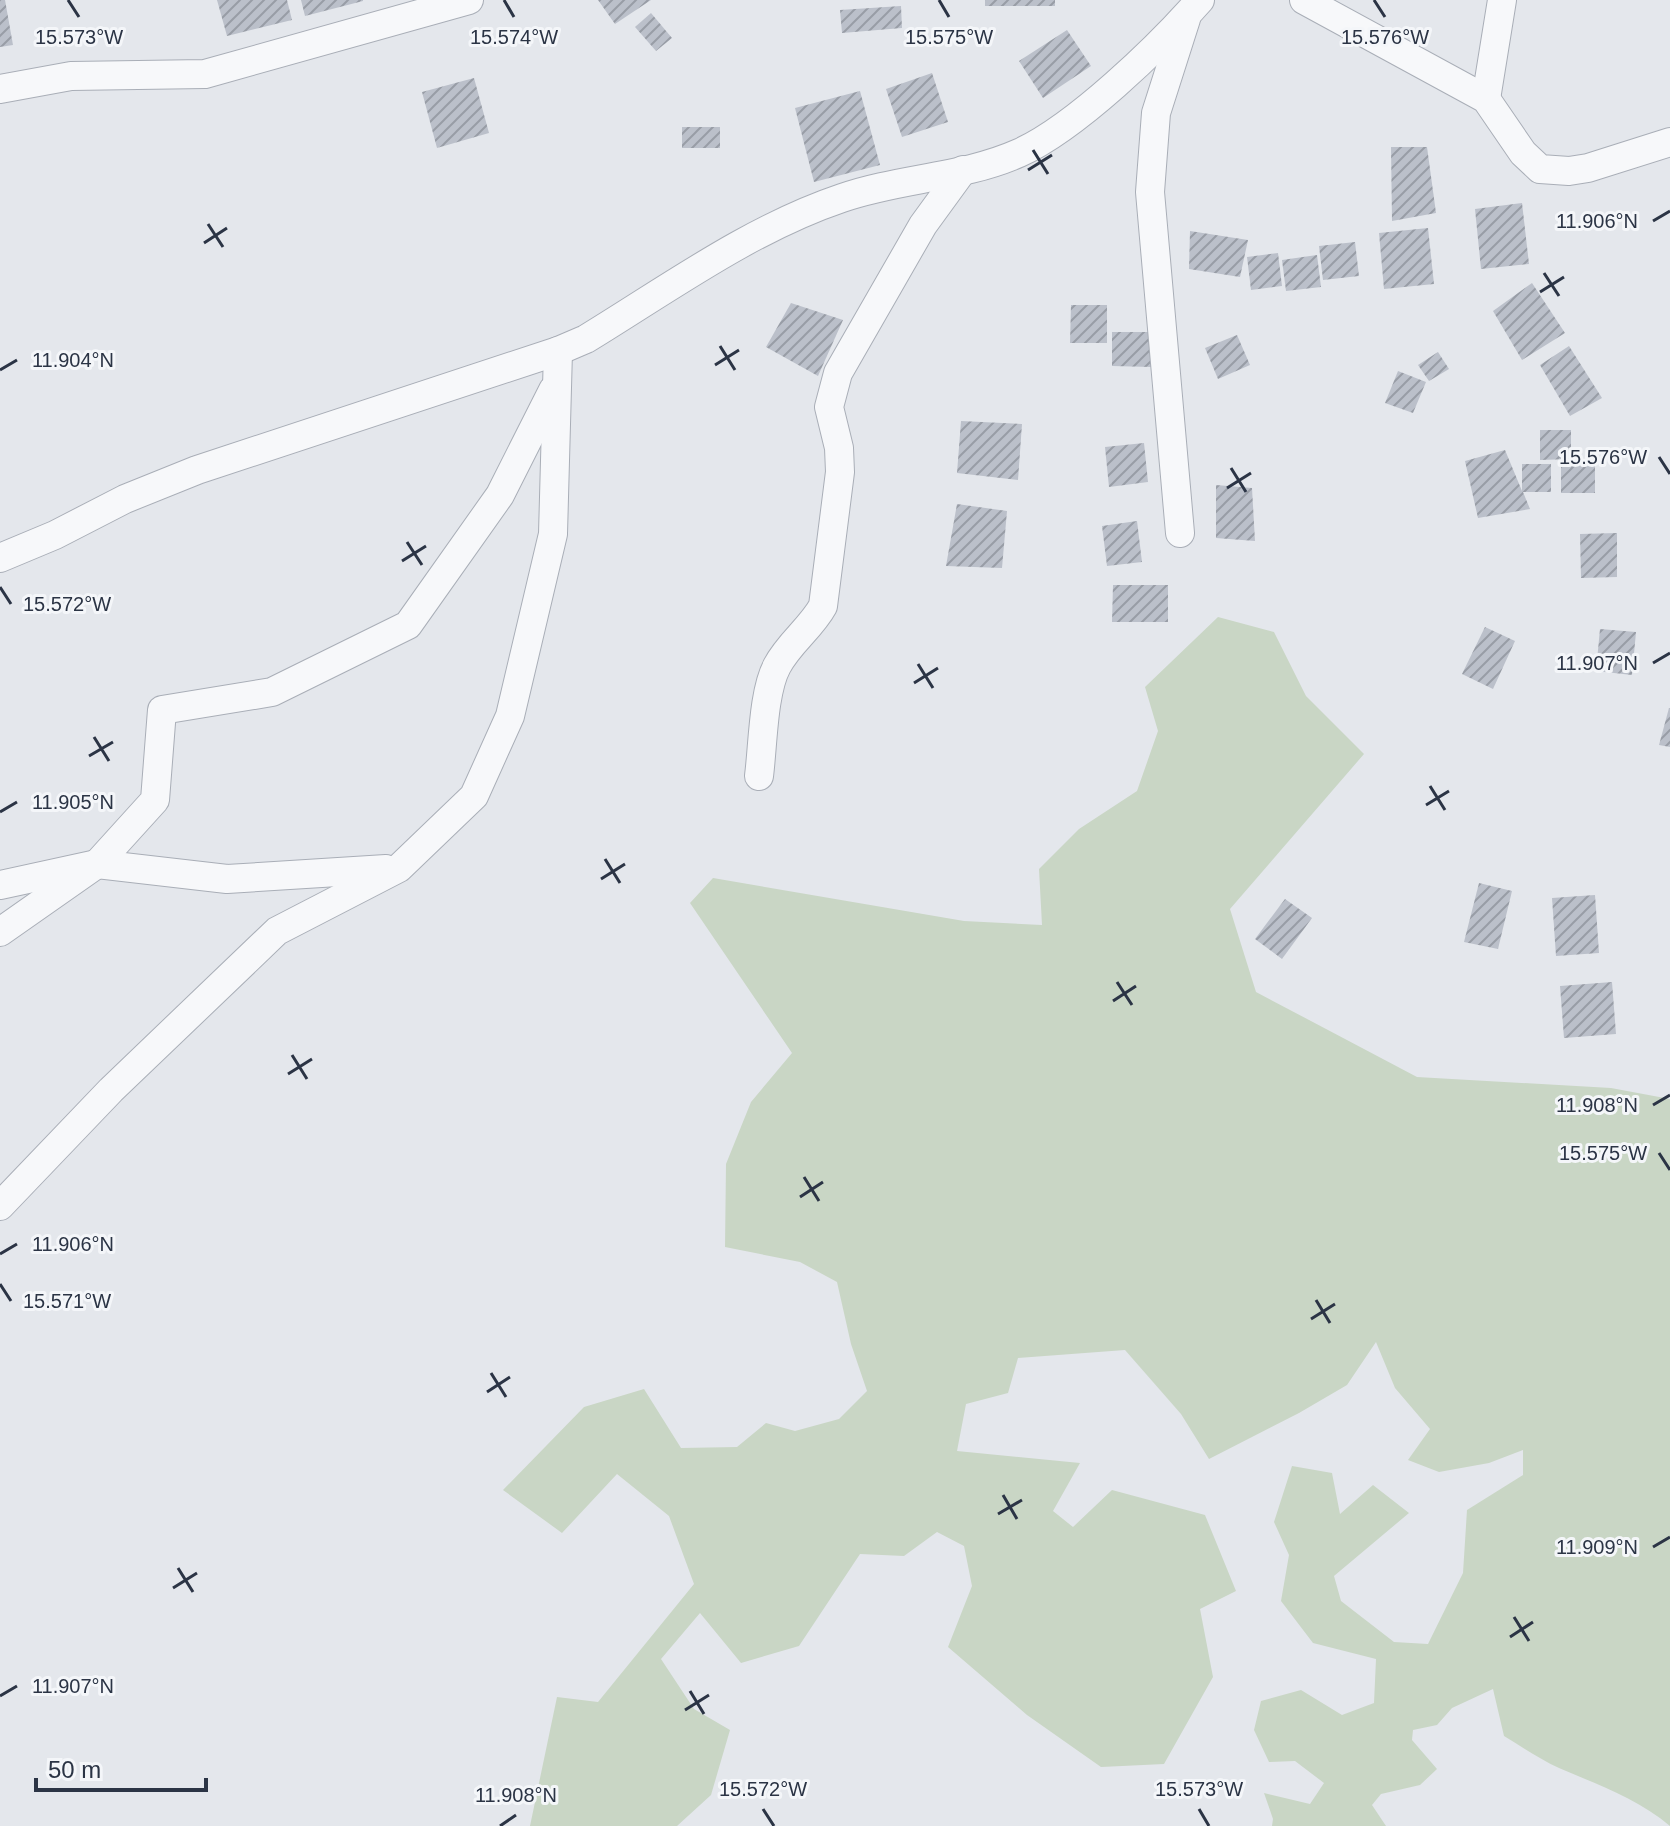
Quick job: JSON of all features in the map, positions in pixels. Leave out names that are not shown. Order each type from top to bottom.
[{"type":"street","points":[[0,89],[71,76],[205,74],[469,0]]},
{"type":"street","points":[[1304,0],[1486,99],[1523,153],[1540,169],[1569,171],[1588,168],[1670,142]]},
{"type":"street","points":[[1486,99],[1502,0]]},
{"type":"street","points":[[0,558],[55,535],[125,499],[197,470],[558,351],[586,339],[760,233],[842,198],[963,170],[1019,153],[1059,129],[1100,96],[1194,7]]},
{"type":"street","points":[[1180,533],[1150,192],[1156,113],[1194,7]]},
{"type":"street","points":[[759,776],[768,686],[778,663],[823,606],[840,472],[839,448],[829,407],[830,396],[838,373],[923,225],[963,170]]},
{"type":"street","points":[[0,1206],[111,1090],[277,931],[399,868],[474,796],[510,716],[553,534],[558,351]]},
{"type":"street","points":[[0,932],[97,864],[155,800],[162,710],[272,692],[408,625],[500,495],[557,382]]},
{"type":"street","points":[[0,885],[97,864],[227,879],[399,868]]},
{"type":"green space","points":[[1218,617],[1274,632],[1306,696],[1364,754],[1230,909],[1256,992],[1417,1077],[1611,1088],[1670,1099],[1670,1826],[1631,1800],[1552,1764],[1504,1736],[1493,1689],[1452,1708],[1437,1725],[1413,1730],[1412,1740],[1437,1769],[1420,1785],[1381,1794],[1372,1805],[1386,1826],[1272,1826],[1273,1819],[1264,1793],[1310,1804],[1324,1783],[1295,1761],[1269,1762],[1254,1730],[1261,1701],[1301,1690],[1342,1715],[1374,1703],[1376,1659],[1313,1643],[1281,1601],[1289,1555],[1274,1522],[1292,1466],[1332,1473],[1340,1514],[1373,1485],[1409,1513],[1334,1576],[1341,1601],[1394,1642],[1428,1644],[1463,1573],[1467,1510],[1523,1475],[1523,1450],[1489,1463],[1439,1472],[1408,1460],[1430,1429],[1395,1388],[1376,1342],[1347,1385],[1209,1459],[1181,1414],[1125,1350],[1018,1358],[1008,1393],[966,1404],[957,1451],[1080,1463],[1053,1511],[1073,1527],[1112,1490],[1205,1515],[1236,1591],[1200,1609],[1213,1677],[1164,1764],[1101,1767],[1027,1715],[948,1647],[972,1586],[964,1546],[937,1532],[904,1556],[860,1554],[799,1646],[741,1663],[700,1613],[661,1659],[694,1709],[730,1730],[711,1795],[677,1826],[530,1826],[557,1697],[598,1702],[694,1584],[669,1516],[617,1474],[562,1533],[503,1490],[584,1407],[644,1389],[681,1448],[737,1447],[766,1423],[795,1431],[839,1419],[867,1391],[851,1344],[837,1282],[800,1262],[725,1247],[726,1164],[751,1102],[792,1053],[690,903],[713,878],[964,921],[1042,925],[1039,869],[1079,829],[1137,791],[1158,731],[1145,687]]},
{"type":"building","points":[[0,0],[5,0],[13,45],[0,47]]},
{"type":"building","points":[[217,0],[287,0],[292,20],[227,36]]},
{"type":"building","points":[[301,0],[363,0],[363,1],[305,16]]},
{"type":"building","points":[[598,0],[651,0],[615,24]]},
{"type":"building","points":[[985,0],[1055,0],[1055,6],[985,6]]},
{"type":"building","points":[[901,6],[902,28],[842,33],[840,10]]},
{"type":"building","points":[[651,13],[672,38],[656,51],[635,27]]},
{"type":"building","points":[[1067,30],[1091,66],[1043,98],[1019,61]]},
{"type":"building","points":[[932,73],[948,122],[902,137],[886,89]]},
{"type":"building","points":[[474,78],[489,133],[437,148],[422,92]]},
{"type":"building","points":[[860,91],[880,165],[814,182],[795,108]]},
{"type":"building","points":[[682,127],[720,127],[720,148],[682,148]]},
{"type":"building","points":[[1391,147],[1427,147],[1436,213],[1392,221]]},
{"type":"building","points":[[1522,203],[1529,264],[1481,269],[1475,209]]},
{"type":"building","points":[[1428,228],[1434,284],[1384,289],[1379,233]]},
{"type":"building","points":[[1190,231],[1248,240],[1240,277],[1189,269]]},
{"type":"building","points":[[1355,242],[1359,276],[1323,280],[1319,246]]},
{"type":"building","points":[[1278,253],[1282,286],[1251,290],[1247,257]]},
{"type":"building","points":[[1317,255],[1321,287],[1286,291],[1282,260]]},
{"type":"building","points":[[1532,283],[1565,333],[1522,360],[1493,311]]},
{"type":"building","points":[[791,303],[843,320],[818,376],[766,347]]},
{"type":"building","points":[[1071,305],[1107,305],[1107,343],[1070,343]]},
{"type":"building","points":[[1112,332],[1151,332],[1151,367],[1112,366]]},
{"type":"building","points":[[1237,335],[1250,365],[1218,379],[1205,348]]},
{"type":"building","points":[[1569,346],[1602,398],[1570,416],[1540,365]]},
{"type":"building","points":[[1438,352],[1449,369],[1429,381],[1418,365]]},
{"type":"building","points":[[1398,371],[1426,382],[1413,413],[1385,403]]},
{"type":"building","points":[[961,421],[1022,424],[1018,480],[957,473]]},
{"type":"building","points":[[1540,430],[1571,430],[1571,459],[1540,460]]},
{"type":"building","points":[[1144,443],[1148,482],[1109,487],[1105,447]]},
{"type":"building","points":[[1505,450],[1522,491],[1522,464],[1551,464],[1551,492],[1523,492],[1530,509],[1478,518],[1465,461]]},
{"type":"building","points":[[1561,464],[1595,464],[1595,493],[1561,493]]},
{"type":"building","points":[[1216,485],[1252,488],[1255,541],[1216,538]]},
{"type":"building","points":[[957,504],[1007,511],[1002,568],[946,566]]},
{"type":"building","points":[[1137,521],[1142,562],[1107,566],[1102,526]]},
{"type":"building","points":[[1617,533],[1617,577],[1581,578],[1580,534]]},
{"type":"building","points":[[1113,585],[1168,585],[1168,622],[1112,622]]},
{"type":"building","points":[[1485,627],[1515,641],[1493,689],[1462,674]]},
{"type":"building","points":[[1600,629],[1636,632],[1632,675],[1596,671]]},
{"type":"building","points":[[1670,708],[1670,747],[1659,745]]},
{"type":"building","points":[[1479,883],[1512,891],[1498,949],[1464,942]]},
{"type":"building","points":[[1595,895],[1599,953],[1556,956],[1552,898]]},
{"type":"building","points":[[1285,899],[1312,918],[1282,959],[1255,939]]},
{"type":"building","points":[[1612,982],[1616,1034],[1564,1038],[1560,986]]}]
